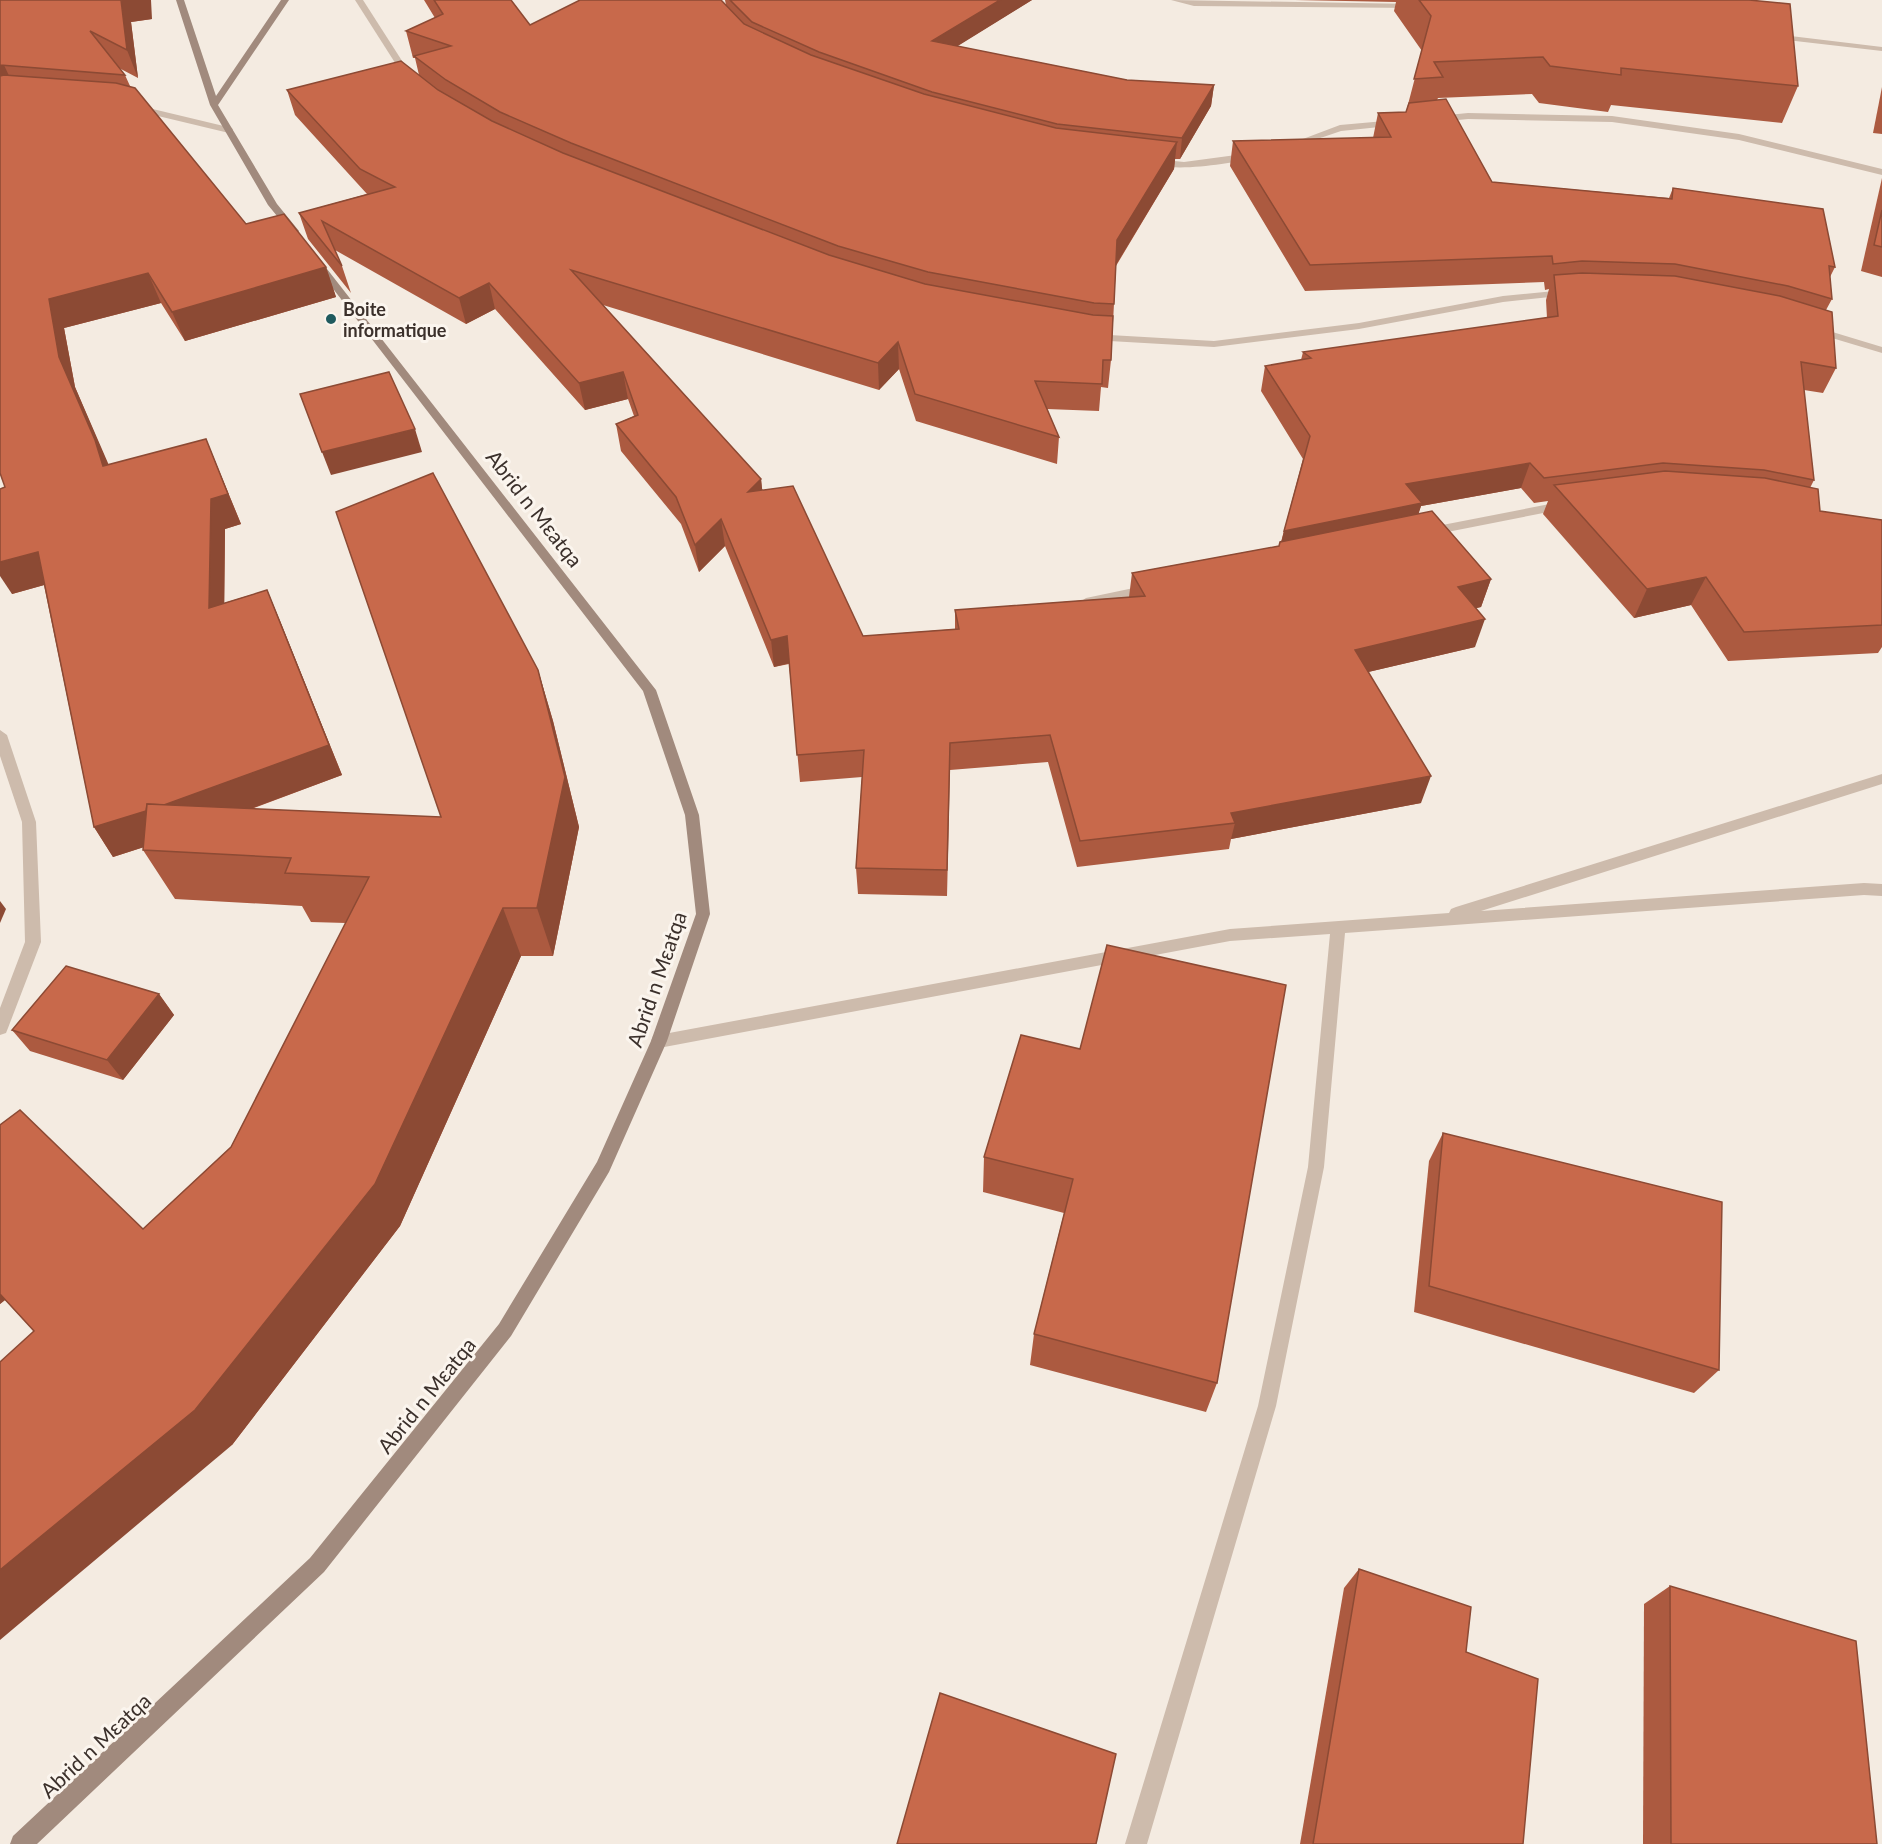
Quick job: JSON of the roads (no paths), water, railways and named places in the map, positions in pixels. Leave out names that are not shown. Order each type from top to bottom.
[{"type":"main road","name":"Abrid n Mɛatqa","points":[[21,1844],[317,1565],[505,1330],[603,1167],[659,1041],[703,914],[692,816],[650,690],[273,205],[214,105],[180,0]]},
{"type":"main road","points":[[214,105],[285,0]]},
{"type":"street","points":[[359,0],[413,83]]},
{"type":"street","points":[[1175,0],[1194,4],[1386,3],[1422,7]]},
{"type":"street","points":[[1764,35],[1882,49]]},
{"type":"street","points":[[128,106],[229,130]]},
{"type":"street","points":[[1433,119],[1468,116],[1612,119],[1739,137],[1882,172]]},
{"type":"street","points":[[1276,151],[1340,128],[1410,122]]},
{"type":"street","points":[[1149,161],[1184,165],[1266,155]]},
{"type":"street","points":[[1080,335],[1214,344],[1359,326],[1503,299],[1573,292]]},
{"type":"street","points":[[1804,326],[1882,350]]},
{"type":"street","points":[[1411,535],[1573,504]]},
{"type":"street","points":[[1086,602],[1156,588]]},
{"type":"street","points":[[0,735],[28,822],[33,942],[0,1028]]},
{"type":"street","points":[[1431,921],[1882,779]]},
{"type":"street","points":[[659,1041],[1230,935],[1864,889],[1882,890]]},
{"type":"street","points":[[1136,1844],[1267,1406],[1316,1167],[1338,928]]},
{"type":"place","name":"Boite informatique","points":[[331,319]]}]
